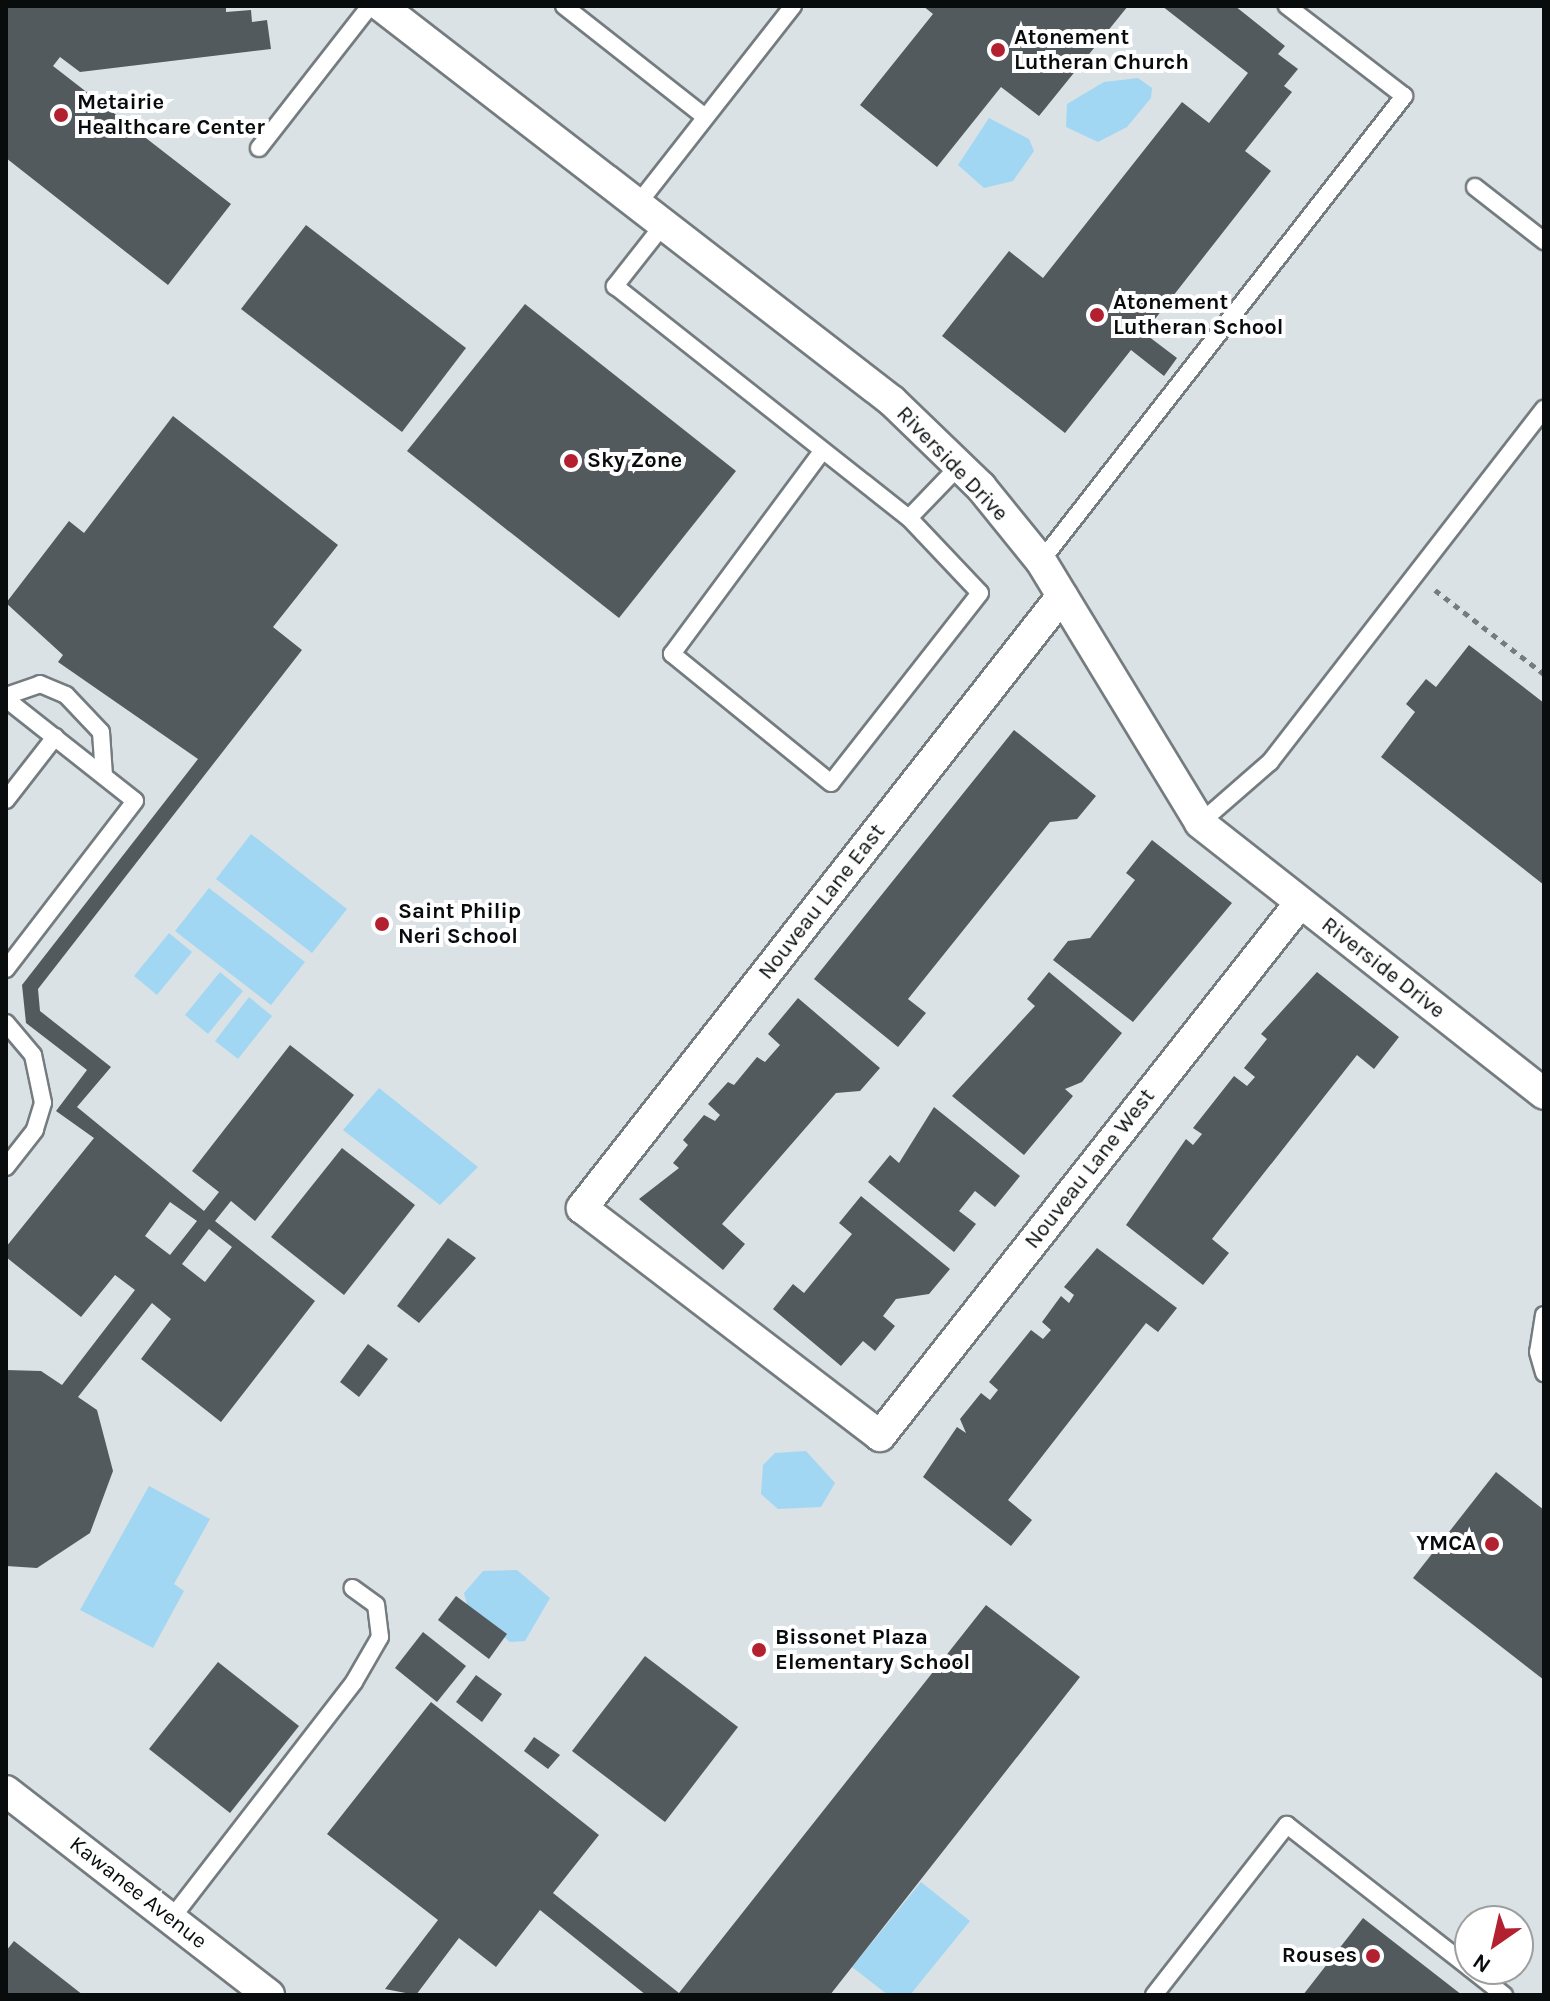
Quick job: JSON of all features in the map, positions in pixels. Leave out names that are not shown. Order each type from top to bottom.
[{"type":"street","name":"Riverside Drive","points":[[381,6],[892,401],[959,466],[1041,561],[1200,823],[1544,1094]]},
{"type":"street","name":"Nouveau Lane East","points":[[880,1436],[582,1208],[1062,596]]},
{"type":"street","name":"Nouveau Lane West","points":[[880,1436],[1300,903]]},
{"type":"street","name":"Kawanee Avenue","points":[[6,1791],[269,1995]]},
{"type":"lane","points":[[259,148],[370,6]]},
{"type":"lane","points":[[564,6],[704,116]]},
{"type":"lane","points":[[637,205],[793,6]]},
{"type":"lane","points":[[1041,561],[1404,96],[1287,6]]},
{"type":"lane","points":[[1475,187],[1544,241]]},
{"type":"lane","points":[[663,225],[615,286],[909,518],[980,593],[831,783],[672,654],[822,451]]},
{"type":"lane","points":[[1200,823],[1270,762],[1544,409]]},
{"type":"lane","points":[[909,518],[959,466]]},
{"type":"lane","points":[[6,969],[135,801],[6,698],[40,684],[66,695],[101,732],[104,776]]},
{"type":"lane","points":[[6,800],[55,737]]},
{"type":"lane","points":[[6,1023],[33,1055],[43,1103],[35,1130],[6,1167]]},
{"type":"lane","points":[[1544,1315],[1538,1352],[1544,1373]]},
{"type":"lane","points":[[171,1919],[354,1682],[380,1637],[376,1605],[353,1588]]},
{"type":"lane","points":[[1154,1995],[1287,1825],[1454,1956]]},
{"type":"path","points":[[1416,574],[1544,674]]},
{"type":"shaded area","points":[[1138,78],[1152,88],[1151,98],[1127,127],[1098,142],[1066,127],[1067,104],[1104,82]]},
{"type":"shaded area","points":[[989,118],[1029,139],[1034,151],[1013,181],[984,188],[958,165]]},
{"type":"shaded area","points":[[251,834],[347,909],[312,953],[216,879]]},
{"type":"shaded area","points":[[209,888],[305,962],[271,1005],[175,931]]},
{"type":"shaded area","points":[[169,933],[192,952],[157,995],[134,976]]},
{"type":"shaded area","points":[[220,972],[243,991],[208,1034],[185,1015]]},
{"type":"shaded area","points":[[249,997],[272,1016],[238,1059],[215,1041]]},
{"type":"shaded area","points":[[379,1088],[478,1167],[440,1205],[343,1130]]},
{"type":"shaded area","points":[[806,1451],[835,1483],[821,1507],[778,1509],[761,1494],[763,1465],[775,1453]]},
{"type":"shaded area","points":[[149,1486],[210,1519],[174,1584],[184,1591],[153,1648],[80,1610]]},
{"type":"shaded area","points":[[517,1570],[550,1598],[525,1641],[510,1642],[468,1608],[464,1593],[483,1571]]},
{"type":"shaded area","points":[[921,1882],[970,1921],[910,1995],[888,1995],[852,1967]]},
{"type":"building","name":"Metairie Healthcare Center","points":[[6,6],[226,6],[226,12],[251,10],[252,22],[267,20],[271,49],[80,72],[60,57],[53,66],[231,204],[168,285],[6,158]]},
{"type":"building","name":"Atonement Lutheran Church","points":[[923,6],[1128,6],[1039,116],[1001,87],[937,167],[860,105],[933,14]]},
{"type":"building","points":[[1162,6],[1235,6],[1285,46],[1278,54],[1298,69],[1284,86],[1292,92],[1245,151],[1271,171],[1144,333],[1177,358],[1164,376],[1131,350],[1065,433],[942,336],[1009,251],[1043,278],[1182,102],[1209,123],[1248,73]]},
{"type":"building","points":[[306,225],[466,348],[402,432],[241,309]]},
{"type":"building","name":"Sky Zone","points":[[525,304],[736,471],[619,618],[407,451]]},
{"type":"building","points":[[173,416],[338,545],[273,627],[302,650],[38,989],[40,1011],[111,1067],[77,1107],[204,1211],[219,1192],[192,1171],[290,1045],[354,1095],[255,1221],[231,1201],[215,1221],[315,1301],[221,1422],[141,1359],[171,1319],[152,1303],[78,1397],[97,1410],[113,1471],[90,1533],[37,1568],[6,1566],[6,1370],[41,1371],[62,1385],[135,1290],[115,1275],[81,1317],[6,1257],[6,1247],[94,1138],[56,1111],[87,1070],[26,1023],[22,985],[198,759],[58,662],[63,655],[6,603],[69,521],[84,533]],"holes":[[[170,1202],[197,1221],[170,1255],[145,1236]],[[209,1229],[232,1247],[205,1282],[182,1264]]]},
{"type":"building","points":[[1469,645],[1544,703],[1544,885],[1381,757],[1415,712],[1406,704],[1426,679],[1436,687]]},
{"type":"building","points":[[1014,730],[1096,796],[1077,819],[1050,822],[908,999],[926,1013],[898,1047],[814,979]]},
{"type":"building","points":[[1152,840],[1232,903],[1133,1022],[1053,960],[1068,941],[1090,938],[1135,880],[1126,873]]},
{"type":"building","points":[[1049,972],[1122,1033],[1082,1082],[1065,1089],[1073,1096],[1024,1155],[952,1096],[1035,1006],[1027,999]]},
{"type":"building","points":[[1317,972],[1399,1037],[1374,1069],[1357,1055],[1212,1239],[1229,1253],[1203,1285],[1126,1225],[1186,1139],[1193,1145],[1202,1134],[1193,1128],[1234,1076],[1247,1086],[1255,1077],[1244,1068],[1267,1039],[1261,1034]]},
{"type":"building","points":[[798,998],[880,1068],[860,1091],[836,1093],[722,1224],[745,1244],[723,1270],[639,1199],[679,1168],[673,1163],[688,1145],[683,1140],[704,1115],[715,1121],[720,1115],[708,1104],[728,1082],[734,1085],[757,1057],[765,1062],[780,1045],[768,1034]]},
{"type":"building","points":[[934,1107],[1020,1176],[995,1207],[975,1191],[959,1211],[976,1224],[954,1252],[868,1182],[890,1155],[899,1163]]},
{"type":"building","points":[[342,1148],[415,1205],[344,1295],[271,1237]]},
{"type":"building","points":[[861,1196],[950,1269],[929,1294],[896,1299],[883,1316],[895,1326],[875,1351],[863,1341],[841,1366],[773,1309],[793,1284],[804,1293],[852,1234],[839,1223]]},
{"type":"building","points":[[448,1238],[476,1258],[419,1323],[397,1306]]},
{"type":"building","points":[[1097,1248],[1177,1308],[1158,1332],[1146,1323],[1008,1500],[1032,1520],[1011,1546],[923,1477],[957,1427],[966,1433],[960,1419],[981,1393],[990,1400],[998,1390],[989,1382],[1031,1330],[1043,1339],[1051,1330],[1042,1322],[1061,1296],[1069,1303],[1074,1295],[1064,1287]]},
{"type":"building","points":[[368,1344],[388,1359],[359,1397],[340,1382]]},
{"type":"building","name":"YMCA","points":[[1496,1472],[1544,1510],[1544,1680],[1413,1578]]},
{"type":"building","points":[[456,1596],[507,1634],[489,1659],[438,1620]]},
{"type":"building","points":[[986,1605],[1080,1677],[830,1995],[646,1995],[540,1910],[496,1967],[459,1938],[416,1995],[385,1989],[438,1920],[327,1834],[431,1702],[599,1835],[553,1893],[679,1993]]},
{"type":"building","points":[[423,1632],[466,1666],[437,1702],[395,1668]]},
{"type":"building","points":[[645,1656],[738,1727],[665,1822],[572,1751]]},
{"type":"building","points":[[218,1662],[299,1726],[230,1813],[149,1749]]},
{"type":"building","points":[[476,1675],[502,1694],[482,1722],[456,1702]]},
{"type":"building","points":[[534,1737],[560,1755],[548,1769],[524,1751]]},
{"type":"building","name":"Rouses","points":[[1363,1918],[1462,1995],[1303,1995]]},
{"type":"building","points":[[14,1941],[83,1995],[6,1995],[6,1951]]},
{"type":"place","name":"Atonement Lutheran Church","points":[[998,50]]},
{"type":"place","name":"Metairie Healthcare Center","points":[[61,115]]},
{"type":"place","name":"Atonement Lutheran School","points":[[1097,315]]},
{"type":"place","name":"Sky Zone","points":[[571,461]]},
{"type":"place","name":"Saint Philip Neri School","points":[[382,924]]},
{"type":"place","name":"YMCA","points":[[1492,1544]]},
{"type":"place","name":"Bissonet Plaza Elementary School","points":[[759,1650]]},
{"type":"place","name":"Rouses","points":[[1373,1956]]}]
